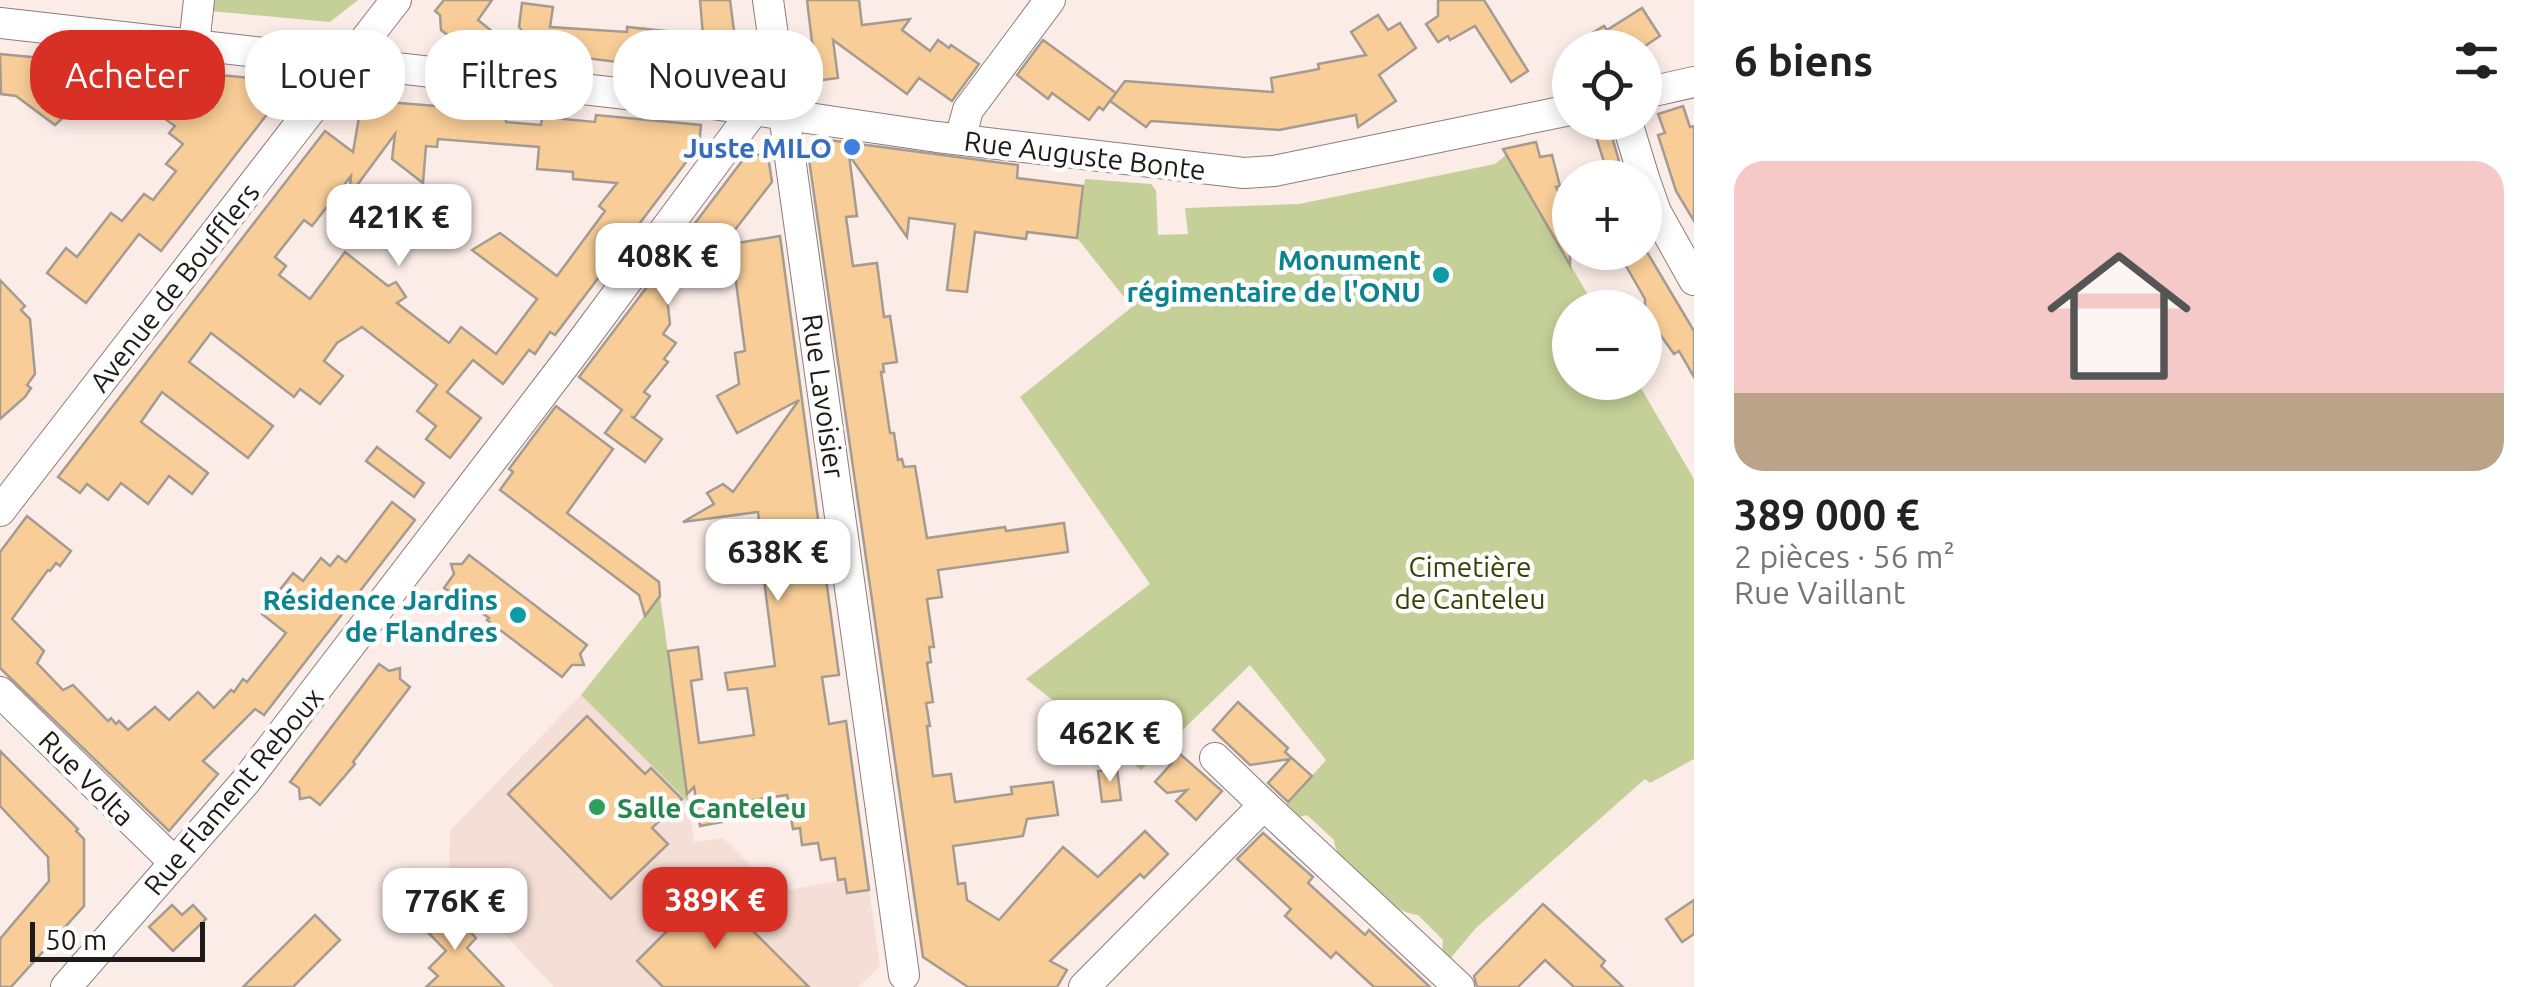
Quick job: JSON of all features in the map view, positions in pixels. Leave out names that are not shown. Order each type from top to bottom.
[{"type":"street","points":[[196,30],[199,0]]},
{"type":"street","name":"Avenue de Boufflers","points":[[373,30],[396,0]]},
{"type":"street","name":"Rue Lavoisier","points":[[768,0],[768,30]]},
{"type":"street","points":[[960,140],[968,110],[1050,0]]},
{"type":"street","name":"Rue Auguste Bonte","points":[[0,23],[62,30]]},
{"type":"street","name":"Rue Auguste Bonte","points":[[405,69],[613,93]]},
{"type":"street","points":[[1662,90],[1694,82]]},
{"type":"street","name":"Rue Auguste Bonte","points":[[823,120],[960,140],[1258,173],[1552,114]]},
{"type":"street","name":"Avenue de Boufflers","points":[[0,512],[303,120]]},
{"type":"street","name":"Rue Flament Reboux","points":[[66,987],[281,736],[763,120]]},
{"type":"street","name":"Rue Lavoisier","points":[[770,120],[907,983]]},
{"type":"street","points":[[1662,223],[1694,280]]},
{"type":"street","name":"Rue Volta","points":[[0,692],[174,862]]},
{"type":"street","points":[[1215,758],[1458,987]]},
{"type":"street","points":[[1084,987],[1264,805]]},
{"type":"shaded area","points":[[581,695],[689,803],[694,842],[723,838],[777,892],[845,880],[848,893],[869,890],[880,966],[858,987],[554,987],[449,875],[450,831]]},
{"type":"green space","points":[[212,0],[358,0],[330,22],[211,11]]},
{"type":"green space","name":"Cimetière de Canteleu","points":[[1506,155],[1552,234],[1552,270],[1573,270],[1585,290],[1552,290],[1552,400],[1648,400],[1694,479],[1694,759],[1650,783],[1645,779],[1476,928],[1449,960],[1442,952],[1443,940],[1418,915],[1380,898],[1344,863],[1334,840],[1307,815],[1296,818],[1285,806],[1326,760],[1250,665],[1141,770],[1026,679],[1150,584],[1020,397],[1132,307],[1077,238],[1085,179],[1151,184],[1156,190],[1158,235],[1188,234],[1185,208],[1299,204],[1495,164]]},
{"type":"green space","points":[[660,596],[689,803],[581,695]]},
{"type":"building","points":[[444,0],[492,0],[478,20],[490,30],[441,30],[440,15],[435,11]]},
{"type":"building","points":[[700,0],[730,0],[734,30],[703,30]]},
{"type":"building","points":[[807,0],[859,0],[862,25],[910,19],[902,30],[930,51],[938,40],[979,64],[952,101],[919,78],[907,94],[833,40],[838,78],[823,80],[823,30],[811,30]]},
{"type":"building","points":[[1438,0],[1484,0],[1528,71],[1511,82],[1475,26],[1438,42],[1426,24],[1438,16]]},
{"type":"building","points":[[522,3],[553,7],[550,27],[613,31],[613,62],[593,59],[593,30],[521,30]]},
{"type":"building","points":[[1642,8],[1656,30],[1607,30]]},
{"type":"building","points":[[1378,15],[1388,30],[1400,23],[1416,48],[1379,75],[1396,101],[1358,127],[1356,115],[1279,130],[1151,121],[1146,127],[1110,101],[1125,81],[1273,92],[1271,78],[1366,55],[1351,32]]},
{"type":"building","points":[[1043,40],[1116,93],[1089,120],[1052,93],[1048,99],[1017,75]]},
{"type":"building","points":[[0,54],[30,57],[30,106],[16,96],[1,94]]},
{"type":"building","points":[[225,75],[245,77],[245,120],[263,120],[161,251],[139,234],[86,303],[47,273],[66,248],[77,257],[111,213],[122,221],[144,194],[153,200],[176,171],[166,164],[183,144],[169,133],[175,126],[166,120],[225,120]]},
{"type":"building","points":[[405,103],[425,105],[425,120],[506,120],[541,125],[542,120],[595,122],[596,115],[613,117],[613,120],[701,125],[699,145],[555,335],[550,332],[535,354],[529,350],[503,384],[473,360],[447,392],[481,418],[450,458],[426,439],[436,426],[417,411],[437,385],[362,327],[337,343],[324,361],[343,376],[320,404],[300,389],[294,397],[211,333],[189,362],[273,426],[248,458],[162,392],[141,422],[208,473],[192,494],[169,476],[148,504],[121,483],[108,500],[87,484],[80,493],[58,477],[325,131],[353,152],[359,120],[405,120]],"holes":[[[395,134],[392,159],[423,183],[426,146],[437,147],[438,139],[539,147],[537,169],[573,172],[573,179],[617,183],[599,206],[605,211],[557,276],[500,233],[472,250],[537,299],[496,354],[461,327],[449,343],[397,303],[406,297],[396,282],[388,286],[345,252],[310,299],[279,275],[286,266],[275,257],[304,220],[312,226],[351,176],[349,196]]]},
{"type":"building","points":[[1683,106],[1690,127],[1694,126],[1694,221],[1676,191],[1660,140],[1665,133],[1662,113]]},
{"type":"building","points":[[821,139],[1018,165],[1017,178],[1083,186],[1077,238],[1027,232],[1026,239],[975,232],[967,292],[947,290],[955,224],[909,218],[907,237],[849,155],[857,216],[846,217],[853,266],[877,263],[884,317],[890,316],[897,362],[883,364],[881,372],[890,433],[894,433],[898,460],[902,459],[904,467],[915,466],[927,538],[1064,523],[1068,552],[938,570],[942,597],[927,599],[934,647],[929,647],[931,662],[927,663],[933,702],[926,703],[933,776],[951,774],[955,802],[1012,794],[1011,787],[1053,782],[1058,815],[1027,819],[1023,836],[953,846],[958,884],[965,883],[967,900],[999,920],[1063,847],[1098,877],[1145,831],[1168,854],[1144,878],[1140,874],[1050,961],[1067,970],[1057,987],[968,987],[923,957],[808,152]]},
{"type":"building","points":[[1597,140],[1613,140],[1619,160],[1603,160]]},
{"type":"building","points":[[1536,142],[1540,157],[1552,155],[1552,234],[1503,149]]},
{"type":"building","points":[[748,153],[768,156],[772,182],[693,284],[666,289],[670,324],[663,334],[676,343],[664,359],[668,362],[644,392],[650,396],[634,418],[631,416],[662,439],[645,462],[605,433],[622,410],[579,377]]},
{"type":"building","points":[[780,236],[839,675],[822,677],[829,724],[846,721],[869,890],[847,893],[845,879],[838,880],[835,858],[821,860],[818,843],[802,845],[800,828],[793,829],[787,795],[719,805],[722,822],[700,826],[694,787],[687,794],[668,651],[698,647],[702,679],[691,681],[699,743],[754,735],[747,688],[728,690],[725,673],[775,666],[763,572],[770,571],[766,528],[760,529],[758,512],[683,522],[714,504],[707,493],[723,484],[733,492],[799,400],[737,433],[717,396],[739,384],[735,353],[745,351],[731,244]]},
{"type":"building","points":[[1628,270],[1658,270],[1694,331],[1694,377],[1679,351],[1674,354],[1662,337],[1662,290],[1640,290]]},
{"type":"building","points":[[0,280],[25,306],[21,310],[30,319],[35,374],[25,397],[0,419]]},
{"type":"building","points":[[556,406],[613,449],[567,513],[659,582],[660,596],[645,616],[639,595],[500,490],[513,472],[509,469]]},
{"type":"building","points":[[377,447],[424,483],[414,497],[366,461]]},
{"type":"building","points":[[392,502],[415,520],[264,715],[255,709],[203,761],[218,774],[169,831],[0,668],[0,552],[27,516],[71,551],[60,566],[56,563],[48,570],[12,619],[44,651],[37,663],[63,690],[73,685],[108,721],[119,721],[128,730],[155,707],[169,720],[198,692],[214,708],[243,679],[247,682],[286,633],[262,614],[293,573],[303,581],[321,558],[330,566],[338,556],[346,562]]},
{"type":"building","name":"Résidence Jardins de Flandres","points":[[469,555],[587,645],[580,654],[584,665],[572,665],[562,677],[489,618],[444,588],[454,574],[451,564],[462,564]]},
{"type":"building","points":[[379,664],[389,671],[400,668],[400,679],[410,687],[320,805],[310,797],[300,799],[299,788],[290,782]]},
{"type":"building","points":[[1238,702],[1312,776],[1288,802],[1268,783],[1290,759],[1250,765],[1213,730]]},
{"type":"building","points":[[1063,708],[1098,735],[1054,741],[1050,710]]},
{"type":"building","name":"Salle Canteleu","points":[[587,716],[645,774],[651,768],[682,799],[652,828],[668,844],[611,899],[508,794]]},
{"type":"building","points":[[0,751],[84,839],[84,906],[11,987],[0,987],[0,939],[49,881],[48,857],[0,806]]},
{"type":"building","points":[[1180,754],[1222,791],[1196,820],[1176,801],[1187,790],[1167,793],[1155,782]]},
{"type":"building","points":[[1117,769],[1121,800],[1102,802],[1098,771]]},
{"type":"building","points":[[1263,833],[1313,877],[1308,883],[1365,935],[1369,930],[1430,987],[1374,987],[1336,952],[1331,958],[1285,916],[1291,909],[1237,859]]},
{"type":"building","points":[[710,888],[809,987],[663,987],[637,961]]},
{"type":"building","points":[[1694,900],[1694,934],[1682,942],[1666,919]]},
{"type":"building","points":[[442,902],[476,938],[467,948],[504,987],[426,987],[438,976],[429,968],[446,951],[419,923]]},
{"type":"building","points":[[1543,904],[1605,961],[1601,966],[1623,987],[1574,987],[1545,960],[1518,987],[1477,987],[1474,976]]},
{"type":"building","points":[[172,905],[182,915],[193,905],[206,919],[173,951],[149,927]]},
{"type":"building","points":[[315,915],[340,940],[293,987],[243,987]]},
{"type":"place","name":"Juste MILO","points":[[852,147]]},
{"type":"place","name":"Monument régimentaire de l'ONU","points":[[1441,275]]},
{"type":"place","name":"Résidence Jardins de Flandres","points":[[518,615]]},
{"type":"place","name":"Salle Canteleu","points":[[597,807]]}]
